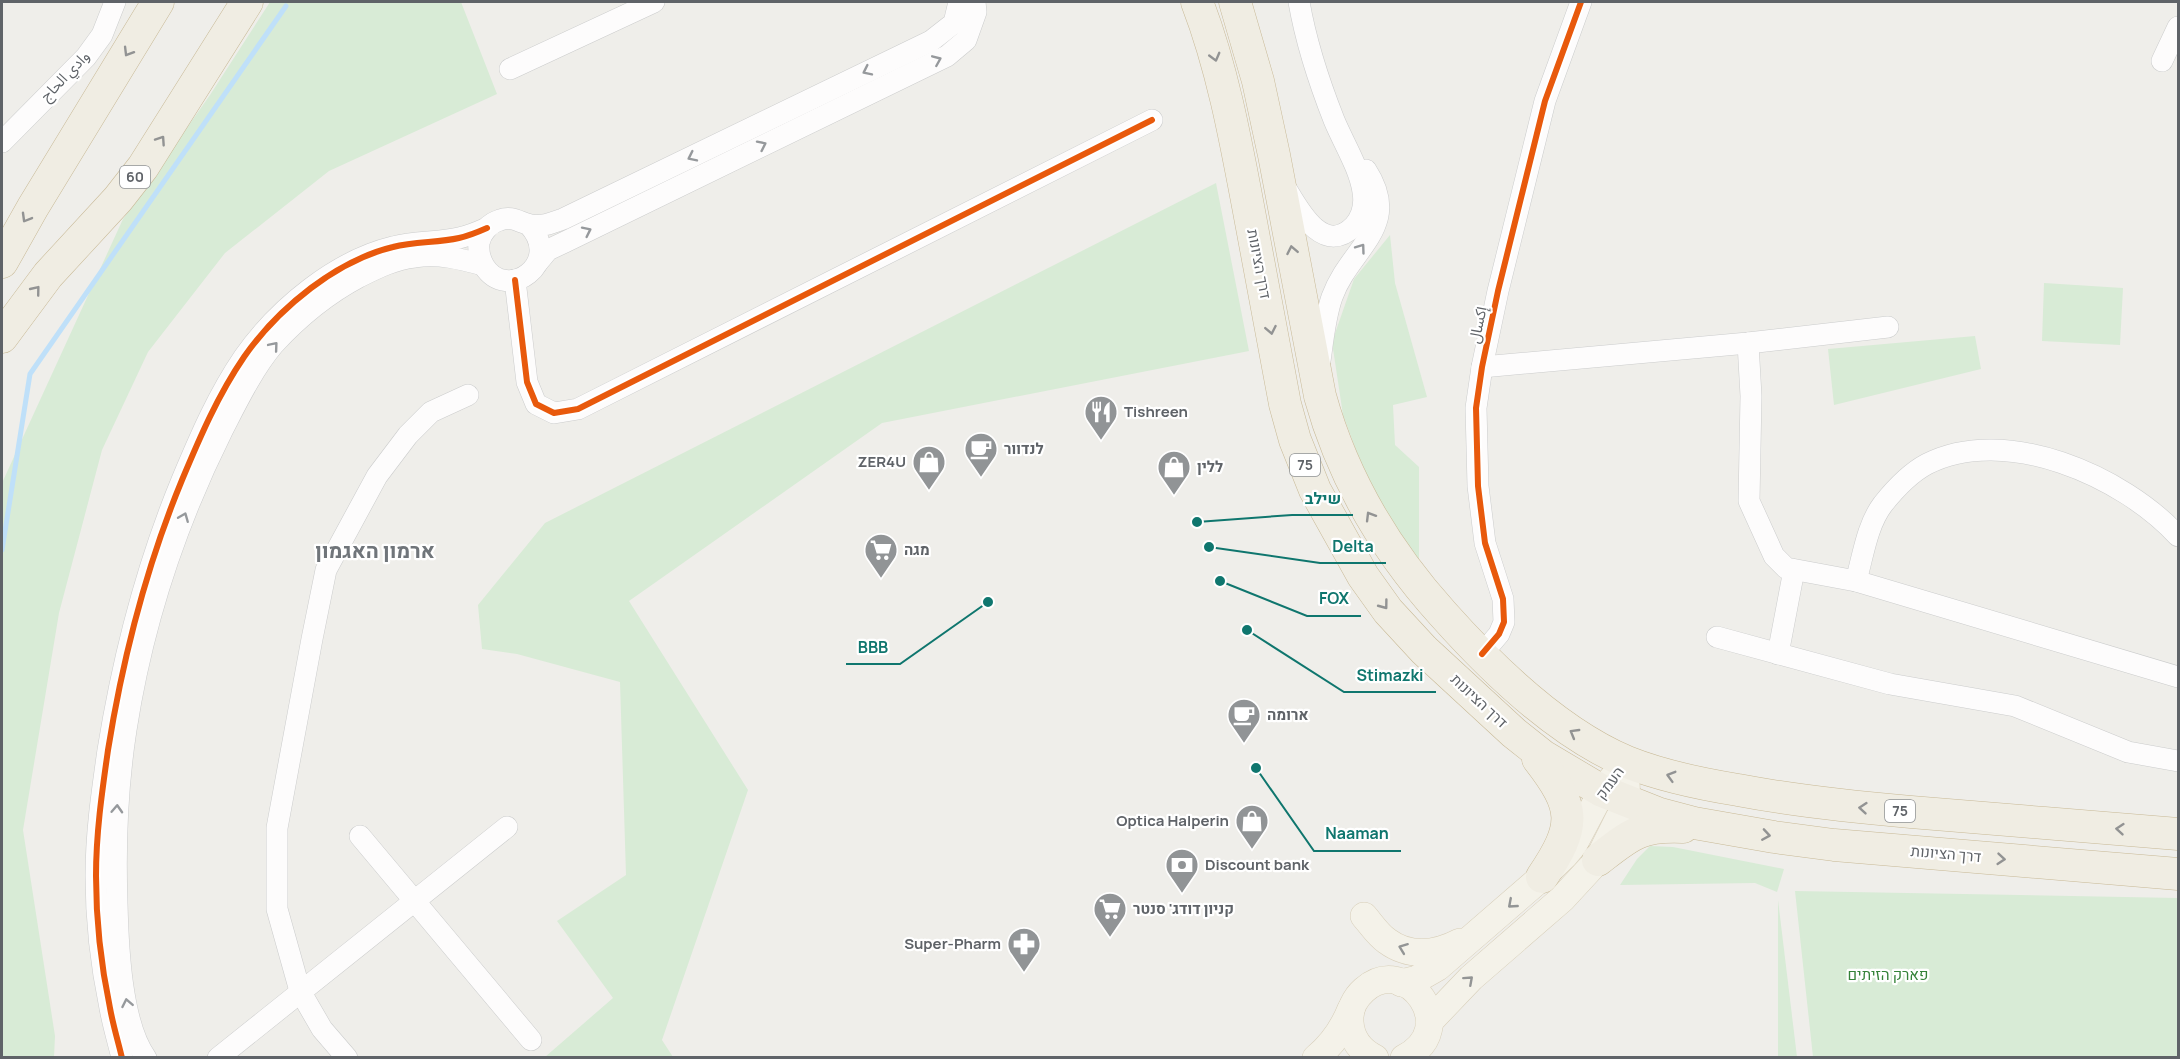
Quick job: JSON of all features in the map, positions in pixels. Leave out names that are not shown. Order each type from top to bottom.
[{"type":"highway","points":[[2,262],[158,2]]},
{"type":"highway","name":"60","points":[[2,337],[48,275],[118,199],[143,168],[247,2]]},
{"type":"highway","name":"דרך הציונות","points":[[1197,2],[1210,38],[1239,162],[1295,440],[1316,490],[1363,576],[1388,611],[1478,701],[1543,756],[1615,797],[1660,814],[1733,830],[1834,845],[2178,874]]},
{"type":"highway","name":"75","points":[[1235,2],[1258,81],[1317,381],[1329,428],[1348,475],[1393,552],[1424,593],[1522,693],[1567,729],[1626,761],[1702,784],[1826,804],[2178,834]]},
{"type":"highway","points":[[1525,742],[1558,785],[1567,809],[1567,825],[1560,851],[1542,877]]},
{"type":"highway","points":[[1598,860],[1629,835],[1644,829],[1663,826],[1733,830]]},
{"type":"main road","name":"העמק","points":[[1404,1058],[1422,1044],[1429,1022],[1471,978],[1562,898],[1598,860],[1626,761]]},
{"type":"main road","name":"העמק","points":[[1351,1008],[1368,986],[1381,981],[1401,983],[1417,979],[1438,967],[1542,877],[1615,797]]},
{"type":"main road","points":[[1364,916],[1386,940],[1412,952],[1429,953],[1444,950],[1478,934]]},
{"type":"main road","points":[[1401,983],[1412,987],[1422,996],[1429,1022]]},
{"type":"main road","points":[[1316,1058],[1335,1040],[1351,1008]]},
{"type":"main road","points":[[1351,1008],[1350,1022],[1353,1035],[1362,1049],[1375,1058]]},
{"type":"street","name":"وادي الحاج","points":[[2,142],[86,57],[102,35],[116,2]]},
{"type":"street","points":[[510,69],[654,2]]},
{"type":"street","points":[[529,225],[548,225],[563,219],[931,41],[954,22],[959,2]]},
{"type":"street","points":[[487,228],[479,241],[483,265],[495,276],[504,280],[515,280],[532,271],[548,250],[947,56],[966,40],[976,12],[975,2]]},
{"type":"street","points":[[1278,175],[1305,220],[1319,231],[1332,236],[1346,232],[1355,225],[1363,210],[1363,191],[1311,53],[1299,2]]},
{"type":"street","name":"إكسال","points":[[1482,654],[1499,634],[1504,622],[1503,599],[1485,543],[1478,486],[1476,408],[1482,368],[1498,291],[1545,101],[1581,2]]},
{"type":"street","points":[[2162,61],[2178,27]]},
{"type":"street","points":[[515,280],[527,382],[536,404],[554,413],[578,409],[1152,120]]},
{"type":"street","points":[[1317,381],[1332,296],[1346,270],[1375,230],[1380,212],[1378,194],[1370,176],[1335,121]]},
{"type":"street","points":[[122,1058],[110,1006],[98,916],[97,833],[102,792],[129,640],[161,533],[206,425],[227,385],[246,355],[266,330],[312,287],[339,270],[392,247],[460,238],[487,228],[500,220],[510,218],[529,225],[536,233],[541,252],[538,262]]},
{"type":"street","points":[[147,1058],[135,1038],[126,1004],[121,967],[116,881],[118,793],[134,681],[175,538],[198,483],[252,375],[273,346],[297,321],[321,301],[358,278],[401,259],[436,256],[483,265]]},
{"type":"street","points":[[1482,368],[1748,343],[1888,327]]},
{"type":"street","points":[[1748,343],[1751,396],[1749,501],[1774,556],[1786,568],[1856,581],[2178,677]]},
{"type":"street","points":[[346,1058],[322,1029],[300,991],[278,909],[277,828],[326,570],[377,476],[408,435],[431,412],[468,395]]},
{"type":"street","points":[[1856,581],[1869,533],[1882,506],[1902,483],[1926,465],[1954,454],[1995,448],[2051,459],[2101,479],[2134,498],[2167,523],[2178,536]]},
{"type":"street","points":[[1778,654],[1794,570]]},
{"type":"street","points":[[1717,637],[1890,684],[2015,706],[2128,752],[2178,761]]},
{"type":"street","points":[[218,1058],[507,827]]},
{"type":"street","points":[[360,836],[531,1040]]},
{"type":"green space","points":[[270,2],[461,2],[497,94],[329,171],[225,253],[148,352],[102,450],[59,613],[23,830],[55,1036],[54,1057],[2,1058],[2,483],[123,219],[210,95]]},
{"type":"green space","points":[[1216,183],[1249,351],[882,423],[629,601],[748,790],[662,1040],[673,1057],[545,1057],[613,998],[557,921],[626,875],[620,682],[517,654],[482,649],[478,605],[545,523]]},
{"type":"green space","points":[[1390,235],[1395,283],[1427,397],[1393,405],[1395,445],[1419,467],[1419,573],[1369,485],[1343,415],[1332,342],[1354,279]]},
{"type":"green space","points":[[2044,283],[2123,288],[2120,345],[2042,341]]},
{"type":"green space","points":[[1975,336],[1981,369],[1834,405],[1828,349]]},
{"type":"green space","points":[[1650,846],[1673,847],[1784,869],[1777,892],[1755,883],[1620,885],[1637,859]]},
{"type":"green space","name":"פארק הזיתים","points":[[1795,891],[2178,898],[2178,1057],[1813,1057]]},
{"type":"green space","points":[[1778,900],[1797,1057],[1778,1057]]},
{"type":"waterway","points":[[2,550],[30,374],[286,6]]},
{"type":"cycle path","points":[[1482,654],[1499,634],[1504,622],[1503,599],[1485,543],[1478,486],[1476,408],[1482,367],[1498,291],[1545,101],[1581,2]]},
{"type":"cycle path","points":[[515,280],[527,382],[536,404],[554,413],[578,409],[1152,120]]},
{"type":"cycle path","points":[[122,1058],[107,992],[98,926],[96,893],[98,828],[114,715],[137,613],[157,546],[196,448],[218,401],[244,357],[275,320],[311,288],[350,263],[382,250],[401,245],[459,238],[487,228]]},
{"type":"place","name":"Tishreen","points":[[1101,441]]},
{"type":"place","name":"לנדוור","points":[[981,478]]},
{"type":"place","name":"ZER4U","points":[[929,491]]},
{"type":"place","name":"ללין","points":[[1174,496]]},
{"type":"place","name":"שילב","points":[[1197,522]]},
{"type":"place","name":"Delta","points":[[1209,547]]},
{"type":"place","name":"מגה","points":[[881,579]]},
{"type":"place","name":"FOX","points":[[1220,581]]},
{"type":"place","name":"BBB","points":[[988,602]]},
{"type":"place","name":"Stimazki","points":[[1247,630]]},
{"type":"place","name":"ארומה","points":[[1244,744]]},
{"type":"place","name":"Naaman","points":[[1256,768]]},
{"type":"place","name":"Optica Halperin","points":[[1252,850]]},
{"type":"place","name":"Discount bank","points":[[1182,894]]},
{"type":"place","name":"קניון דודג' סנטר","points":[[1110,938]]},
{"type":"place","name":"Super-Pharm","points":[[1024,973]]},
{"type":"district","name":"ארמון האגמון","points":[[375,551]]}]
